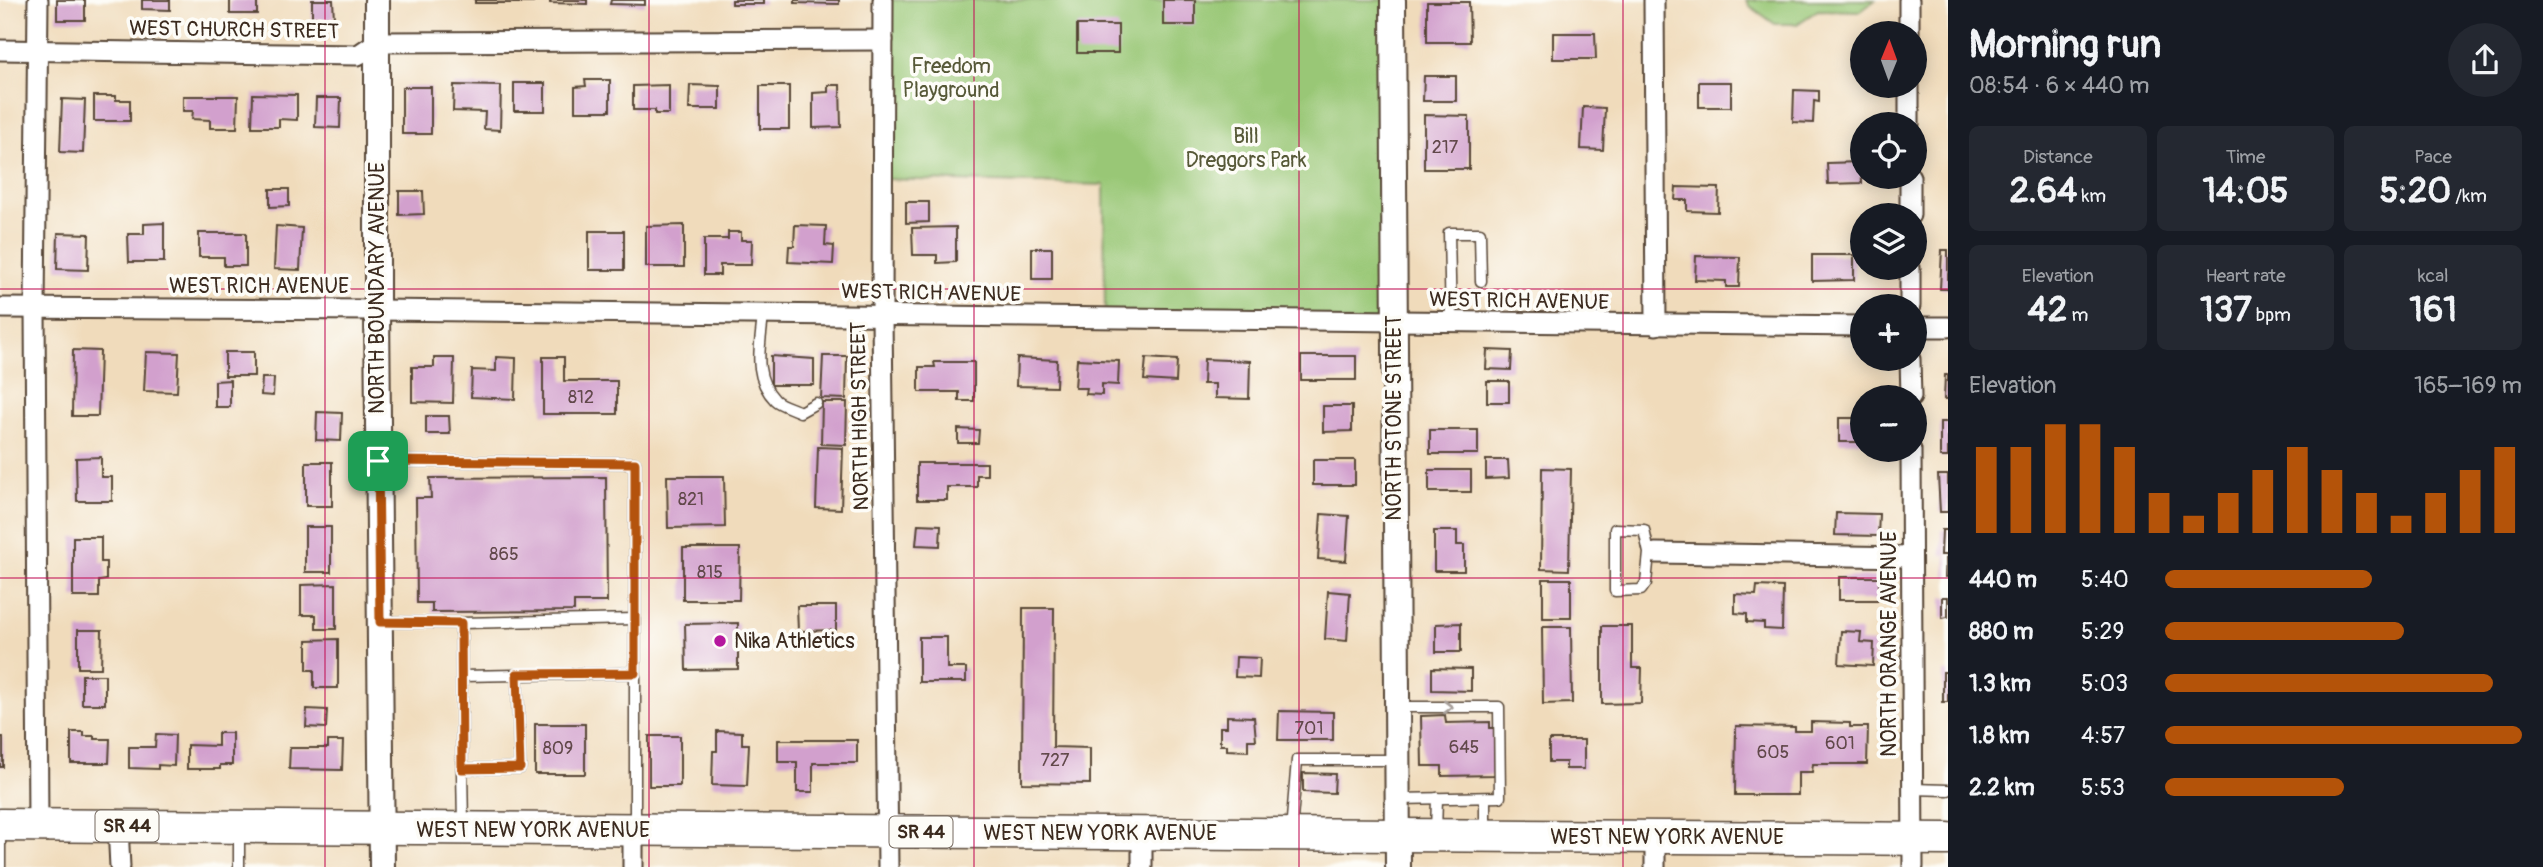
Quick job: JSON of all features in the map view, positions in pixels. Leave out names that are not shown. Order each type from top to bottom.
[{"type":"main road","name":"WEST NEW YORK AVENUE","points":[[0,825],[1436,835],[1485,836],[1655,852],[1913,853],[1946,835]]},
{"type":"street","points":[[38,0],[35,308],[38,825]]},
{"type":"street","name":"NORTH BOUNDARY AVENUE","points":[[377,0],[382,867]]},
{"type":"street","name":"NORTH HIGH STREET","points":[[883,0],[882,316],[888,867]]},
{"type":"street","name":"NORTH STONE STREET","points":[[1393,0],[1398,867]]},
{"type":"street","points":[[1654,0],[1656,325]]},
{"type":"street","points":[[1909,0],[1909,21]]},
{"type":"street","name":"WEST CHURCH STREET","points":[[0,50],[358,55],[377,42],[883,40]]},
{"type":"street","name":"WEST RICH AVENUE","points":[[0,308],[1850,326]]},
{"type":"street","points":[[1927,327],[1948,327]]},
{"type":"street","name":"NORTH ORANGE AVENUE","points":[[1911,462],[1913,853]]},
{"type":"street","points":[[1652,553],[1911,557]]},
{"type":"street","points":[[118,826],[120,867]]},
{"type":"street","points":[[633,867],[634,830]]},
{"type":"street","points":[[1142,832],[1142,867]]},
{"type":"lane","points":[[1451,322],[1449,233],[1480,233],[1481,281]]},
{"type":"lane","points":[[764,314],[758,359],[761,380],[776,401],[800,412],[816,403]]},
{"type":"lane","points":[[378,461],[635,463],[634,830]]},
{"type":"lane","points":[[1615,529],[1644,530],[1652,553],[1646,583],[1641,590],[1615,591],[1615,529]]},
{"type":"lane","points":[[380,622],[635,619]]},
{"type":"lane","points":[[461,623],[463,829]]},
{"type":"lane","points":[[462,676],[635,673]]},
{"type":"lane","points":[[462,769],[520,768],[517,674]]},
{"type":"lane","points":[[1396,707],[1499,707],[1500,797],[1397,799]]},
{"type":"lane","points":[[1291,834],[1297,760],[1397,760]]},
{"type":"lane","points":[[1912,789],[1948,790]]},
{"type":"lane","points":[[1436,835],[1437,798]]},
{"type":"lane","points":[[1485,798],[1485,836]]},
{"type":"lane","points":[[0,825],[0,867]]},
{"type":"lane","points":[[239,827],[239,867]]},
{"type":"green space","name":"Bill Dreggors Park","points":[[883,0],[1393,0],[1393,322],[1105,318],[1104,185],[883,179]]},
{"type":"green space","points":[[1746,0],[1875,0],[1861,11],[1818,10],[1797,24],[1775,24]]},
{"type":"building","points":[[57,0],[85,0],[85,20],[57,20]]},
{"type":"building","points":[[142,0],[170,0],[170,10],[142,9]]},
{"type":"building","points":[[230,0],[257,0],[257,14],[230,14]]},
{"type":"building","points":[[312,0],[333,0],[334,19],[312,19]]},
{"type":"building","points":[[475,0],[533,0],[533,3],[475,3]]},
{"type":"building","points":[[550,0],[587,0],[587,4],[550,3]]},
{"type":"building","points":[[611,0],[645,0],[645,5],[610,4]]},
{"type":"building","points":[[732,0],[764,0],[764,4],[732,4]]},
{"type":"building","points":[[795,0],[839,0],[839,4],[795,3]]},
{"type":"building","points":[[1163,0],[1195,0],[1195,25],[1163,25]]},
{"type":"building","points":[[1427,2],[1469,2],[1470,42],[1427,42]]},
{"type":"building","points":[[1077,25],[1118,25],[1118,53],[1077,53]]},
{"type":"building","points":[[1553,33],[1595,33],[1596,59],[1553,59]]},
{"type":"building","points":[[1424,76],[1456,76],[1456,101],[1423,101]]},
{"type":"building","points":[[585,80],[610,80],[610,111],[575,111],[575,87],[586,86]]},
{"type":"building","points":[[1699,82],[1731,82],[1731,107],[1699,107]]},
{"type":"building","points":[[514,83],[545,83],[545,111],[514,111]]},
{"type":"building","points":[[454,85],[501,86],[500,130],[484,129],[485,112],[453,111]]},
{"type":"building","points":[[669,85],[669,114],[655,114],[655,110],[633,110],[633,86]]},
{"type":"building","points":[[690,85],[720,86],[720,109],[689,109]]},
{"type":"building","points":[[828,85],[840,85],[841,127],[813,128],[813,93],[828,92]]},
{"type":"building","points":[[760,86],[789,86],[789,129],[760,129]]},
{"type":"building","points":[[402,87],[431,87],[431,134],[402,134]]},
{"type":"building","points":[[1794,90],[1819,91],[1819,102],[1814,101],[1813,123],[1793,122]]},
{"type":"building","points":[[253,94],[297,95],[297,120],[279,119],[279,127],[252,127]]},
{"type":"building","points":[[94,96],[116,96],[116,100],[130,100],[130,121],[94,121]]},
{"type":"building","points":[[183,96],[238,96],[237,128],[210,128],[210,120],[192,119],[193,111],[183,111]]},
{"type":"building","points":[[316,98],[341,98],[340,128],[315,127]]},
{"type":"building","points":[[62,99],[85,100],[83,153],[60,152]]},
{"type":"building","points":[[1583,107],[1605,108],[1603,150],[1581,149]]},
{"type":"building","points":[[1424,115],[1469,116],[1469,169],[1424,169]]},
{"type":"building","points":[[1850,162],[1850,183],[1828,184],[1827,163]]},
{"type":"building","points":[[1676,187],[1719,188],[1718,212],[1687,211],[1687,200],[1675,200]]},
{"type":"building","points":[[270,189],[289,189],[289,206],[270,207]]},
{"type":"building","points":[[399,191],[423,191],[424,214],[399,215]]},
{"type":"building","points":[[906,202],[929,202],[929,222],[906,223]]},
{"type":"building","points":[[164,223],[164,262],[129,262],[128,234],[144,234],[144,224]]},
{"type":"building","points":[[684,225],[684,267],[646,267],[646,226]]},
{"type":"building","points":[[795,225],[826,226],[825,245],[834,246],[833,264],[788,262],[789,246],[794,246]]},
{"type":"building","points":[[276,226],[302,228],[300,270],[274,269]]},
{"type":"building","points":[[956,227],[956,262],[937,263],[937,255],[913,255],[912,228]]},
{"type":"building","points":[[589,231],[624,231],[624,270],[589,270]]},
{"type":"building","points":[[728,232],[741,232],[741,240],[752,240],[751,265],[720,265],[720,275],[704,275],[704,239],[728,239]]},
{"type":"building","points":[[58,233],[89,234],[88,270],[57,269]]},
{"type":"building","points":[[199,233],[246,233],[246,266],[224,266],[224,257],[199,257]]},
{"type":"building","points":[[1032,248],[1052,248],[1052,279],[1032,279]]},
{"type":"building","points":[[1942,250],[1948,250],[1948,289],[1940,289]]},
{"type":"building","points":[[1812,255],[1850,255],[1850,280],[1854,280],[1812,281]]},
{"type":"building","points":[[1696,256],[1740,257],[1739,287],[1726,287],[1726,281],[1695,280]]},
{"type":"building","points":[[73,350],[100,351],[98,416],[72,416]]},
{"type":"building","points":[[1487,350],[1512,351],[1511,370],[1486,369]]},
{"type":"building","points":[[146,352],[179,353],[177,392],[144,391]]},
{"type":"building","points":[[225,352],[254,352],[254,376],[225,376]]},
{"type":"building","points":[[771,356],[814,359],[814,385],[771,385]]},
{"type":"building","points":[[823,356],[847,356],[846,399],[821,398]]},
{"type":"building","points":[[1301,356],[1356,356],[1356,380],[1301,380]]},
{"type":"building","points":[[496,357],[516,358],[515,399],[471,397],[472,370],[496,371]]},
{"type":"building","points":[[543,357],[564,357],[564,381],[617,381],[617,414],[543,414]]},
{"type":"building","points":[[434,358],[454,358],[453,403],[412,402],[412,367],[434,367]]},
{"type":"building","points":[[1017,358],[1057,360],[1056,387],[1016,386]]},
{"type":"building","points":[[1146,358],[1177,360],[1176,382],[1144,380]]},
{"type":"building","points":[[1077,359],[1119,361],[1118,385],[1102,384],[1102,395],[1086,394],[1087,388],[1075,388]]},
{"type":"building","points":[[1204,359],[1250,361],[1249,399],[1215,398],[1215,384],[1203,384]]},
{"type":"building","points":[[934,362],[974,362],[974,401],[959,401],[959,392],[919,392],[919,367],[935,367]]},
{"type":"building","points":[[1945,375],[1948,375],[1948,399],[1944,399]]},
{"type":"building","points":[[262,378],[274,378],[273,396],[261,395]]},
{"type":"building","points":[[230,380],[230,407],[215,407],[215,381]]},
{"type":"building","points":[[1487,381],[1509,381],[1509,402],[1487,402]]},
{"type":"building","points":[[822,402],[847,402],[846,445],[821,444]]},
{"type":"building","points":[[1323,406],[1352,406],[1352,431],[1323,432]]},
{"type":"building","points":[[317,412],[342,413],[341,441],[316,440]]},
{"type":"building","points":[[426,416],[449,416],[450,434],[426,434]]},
{"type":"building","points":[[1839,418],[1850,418],[1850,442],[1839,442]]},
{"type":"building","points":[[1940,422],[1948,422],[1948,457],[1940,457]]},
{"type":"building","points":[[958,429],[979,430],[978,443],[958,443]]},
{"type":"building","points":[[1430,430],[1478,430],[1478,454],[1430,454]]},
{"type":"building","points":[[818,447],[843,448],[841,509],[816,508]]},
{"type":"building","points":[[101,457],[101,477],[112,477],[112,501],[77,501],[76,458]]},
{"type":"building","points":[[1313,460],[1355,460],[1355,485],[1313,485]]},
{"type":"building","points":[[1486,460],[1508,460],[1509,478],[1486,479]]},
{"type":"building","points":[[306,462],[332,462],[332,506],[306,506]]},
{"type":"building","points":[[917,463],[987,463],[987,475],[977,475],[977,487],[947,487],[947,500],[917,500]]},
{"type":"building","points":[[1542,468],[1571,469],[1569,570],[1541,569]]},
{"type":"building","points":[[1429,470],[1471,470],[1471,492],[1429,492]]},
{"type":"building","points":[[1938,475],[1948,475],[1948,512],[1940,512]]},
{"type":"building","points":[[667,476],[724,476],[725,527],[668,528]]},
{"type":"building","points":[[606,477],[607,602],[574,602],[574,611],[432,612],[432,603],[417,603],[416,498],[431,498],[430,478]]},
{"type":"building","points":[[1836,513],[1879,514],[1878,536],[1835,535]]},
{"type":"building","points":[[1321,514],[1349,516],[1346,561],[1318,559]]},
{"type":"building","points":[[918,524],[941,525],[940,546],[916,545]]},
{"type":"building","points":[[305,527],[331,527],[331,572],[305,572]]},
{"type":"building","points":[[1942,530],[1948,530],[1948,577],[1945,577],[1946,555],[1941,555]]},
{"type":"building","points":[[1434,531],[1457,531],[1457,545],[1464,545],[1464,571],[1434,571]]},
{"type":"building","points":[[73,537],[101,537],[101,562],[106,562],[106,580],[99,581],[99,597],[73,597]]},
{"type":"building","points":[[683,548],[740,548],[739,600],[683,600]]},
{"type":"building","points":[[1839,577],[1879,577],[1879,600],[1839,600]]},
{"type":"building","points":[[1543,579],[1571,579],[1571,618],[1543,618]]},
{"type":"building","points":[[336,584],[336,629],[316,629],[316,615],[301,615],[301,585]]},
{"type":"building","points":[[1757,586],[1783,587],[1782,630],[1764,629],[1764,623],[1747,622],[1747,614],[1735,613],[1735,594],[1756,595]]},
{"type":"building","points":[[1328,591],[1350,593],[1347,641],[1325,639]]},
{"type":"building","points":[[1942,597],[1948,597],[1948,617],[1942,618]]},
{"type":"building","points":[[797,606],[836,606],[836,630],[798,631]]},
{"type":"building","points":[[1023,608],[1054,608],[1053,747],[1090,748],[1090,784],[1022,783]]},
{"type":"building","points":[[738,623],[738,669],[686,670],[685,624]]},
{"type":"building","points":[[1461,623],[1461,652],[1436,652],[1436,624]]},
{"type":"building","points":[[1602,626],[1632,626],[1632,668],[1642,668],[1641,703],[1602,704]]},
{"type":"building","points":[[1542,627],[1571,627],[1572,703],[1543,704]]},
{"type":"building","points":[[78,630],[102,630],[101,668],[78,668]]},
{"type":"building","points":[[1841,631],[1861,632],[1860,642],[1874,643],[1873,666],[1839,664]]},
{"type":"building","points":[[919,637],[947,637],[947,668],[966,668],[966,682],[919,682]]},
{"type":"building","points":[[338,639],[338,688],[314,688],[314,670],[307,670],[307,640]]},
{"type":"building","points":[[1236,657],[1260,658],[1259,678],[1235,677]]},
{"type":"building","points":[[1432,668],[1471,669],[1471,691],[1432,690]]},
{"type":"building","points":[[1943,672],[1948,672],[1948,702],[1943,702]]},
{"type":"building","points":[[82,675],[105,675],[105,704],[82,704]]},
{"type":"building","points":[[307,709],[327,710],[326,728],[306,727]]},
{"type":"building","points":[[1279,711],[1333,712],[1333,740],[1278,740]]},
{"type":"building","points":[[1445,715],[1446,723],[1490,722],[1490,728],[1494,728],[1495,775],[1442,776],[1442,766],[1422,766],[1421,716]]},
{"type":"building","points":[[1227,716],[1254,717],[1256,740],[1248,740],[1248,751],[1227,750],[1227,745],[1220,745],[1220,727],[1227,727]]},
{"type":"building","points":[[1811,722],[1850,723],[1850,727],[1868,727],[1867,764],[1813,764],[1812,772],[1798,772],[1798,795],[1735,795],[1736,726],[1795,727],[1795,731],[1811,731]]},
{"type":"building","points":[[535,724],[585,724],[585,774],[535,774]]},
{"type":"building","points":[[717,731],[742,732],[742,744],[749,744],[747,786],[712,785],[713,751],[717,751]]},
{"type":"building","points":[[71,732],[84,732],[84,736],[94,736],[94,739],[110,739],[109,763],[71,763]]},
{"type":"building","points":[[218,733],[232,733],[232,765],[220,765],[220,769],[187,769],[187,745],[218,746]]},
{"type":"building","points":[[156,734],[175,735],[174,766],[158,765],[158,769],[129,768],[129,747],[155,747]]},
{"type":"building","points":[[649,736],[680,736],[680,786],[649,786]]},
{"type":"building","points":[[0,737],[3,737],[3,767],[0,767]]},
{"type":"building","points":[[778,740],[857,740],[857,763],[813,763],[813,792],[797,792],[797,762],[778,762]]},
{"type":"building","points":[[1549,740],[1584,740],[1584,769],[1566,769],[1566,762],[1549,762]]},
{"type":"building","points":[[328,741],[343,741],[342,770],[289,769],[290,748],[328,748]]},
{"type":"building","points":[[1303,773],[1335,774],[1334,793],[1303,792]]},
{"type":"place","name":"Nika Athletics","points":[[720,641]]},
{"type":"route","points":[[378,461],[635,463],[635,673],[517,674],[520,768],[462,769],[461,623],[380,622],[378,461]]},
{"type":"park label","name":"Freedom Playground","points":[[951,78]]}]
